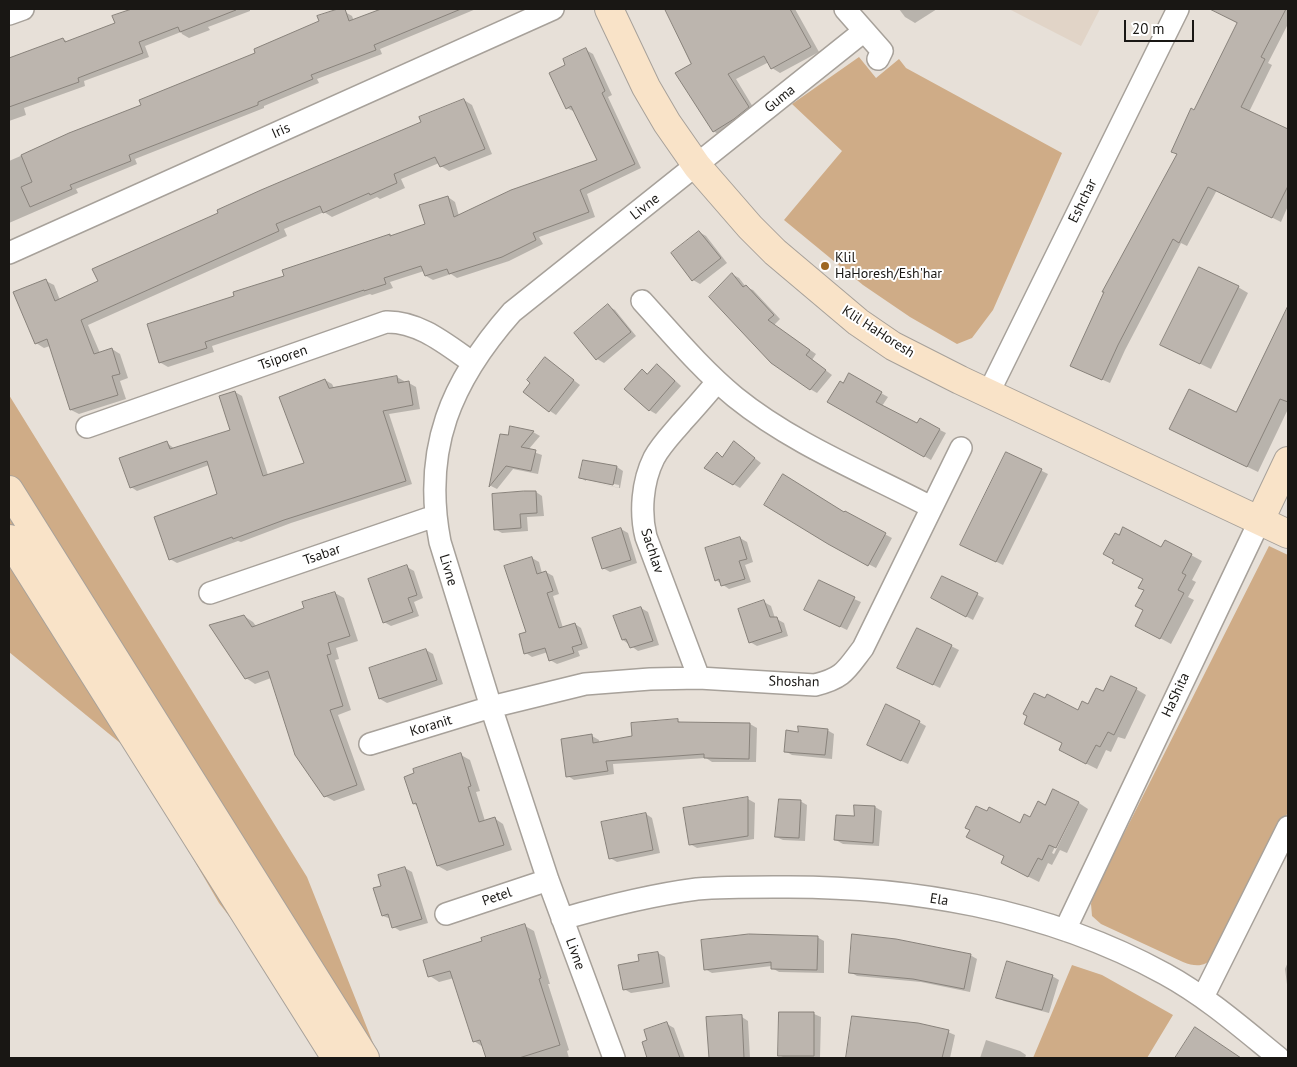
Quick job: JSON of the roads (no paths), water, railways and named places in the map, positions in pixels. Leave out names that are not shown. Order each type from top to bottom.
[{"type":"main road","name":"Klil HaHoresh","points":[[609,9],[646,87],[666,122],[697,166],[775,252],[858,322],[893,346],[988,394],[1288,534]]},
{"type":"main road","name":"HaShita","points":[[1260,520],[1288,462]]},
{"type":"main road","points":[[9,490],[365,1058]]},
{"type":"main road","points":[[9,539],[336,1058]]},
{"type":"street","points":[[9,14],[23,9]]},
{"type":"street","name":"Iris","points":[[9,253],[553,9]]},
{"type":"street","points":[[845,9],[882,51],[878,59]]},
{"type":"street","name":"Eshchar","points":[[988,394],[1178,9]]},
{"type":"street","name":"Guma","points":[[697,166],[864,31]]},
{"type":"street","name":"Livne","points":[[614,1058],[548,880],[448,572],[435,516],[435,476],[441,433],[451,403],[490,337],[512,312],[697,166]]},
{"type":"street","points":[[642,301],[717,382],[740,400],[790,434],[931,507]]},
{"type":"street","name":"Tsiporen","points":[[87,427],[386,322],[400,322],[419,328],[473,363]]},
{"type":"street","name":"Sachlav","points":[[699,678],[646,537],[643,505],[648,477],[654,458],[666,441],[717,382]]},
{"type":"street","name":"Shoshan","points":[[491,707],[586,684],[650,679],[699,678],[815,685],[832,681],[843,674],[863,648],[961,448]]},
{"type":"street","name":"Tsabar","points":[[210,593],[435,516]]},
{"type":"street","name":"HaShita","points":[[1065,930],[1260,520]]},
{"type":"street","name":"Koranit","points":[[370,744],[491,707]]},
{"type":"street","points":[[1203,997],[1288,827]]},
{"type":"street","name":"Petel","points":[[446,914],[548,880]]},
{"type":"street","name":"Ela","points":[[562,919],[608,906],[698,889],[804,886],[887,892],[968,904],[1065,930],[1135,959],[1165,974],[1203,997],[1279,1058]]},
{"type":"place","name":"Klil HaHoresh/Esh'har","points":[[825,266]]}]
